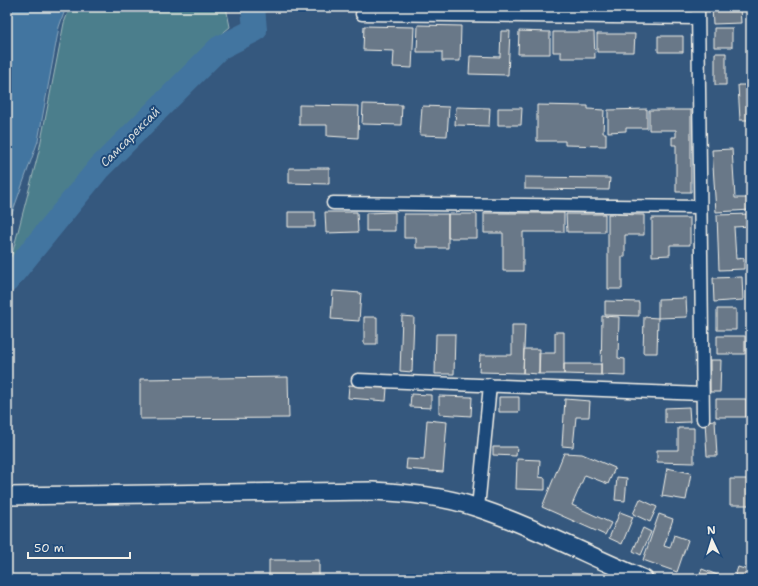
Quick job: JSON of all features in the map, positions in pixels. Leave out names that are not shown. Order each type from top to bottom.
[{"type":"main road","points":[[7,496],[373,491],[426,495],[452,500],[478,508],[550,537],[625,575],[644,579]]},
{"type":"street","points":[[362,14],[698,12],[703,419]]},
{"type":"street","points":[[333,203],[700,208]]},
{"type":"street","points":[[358,380],[490,384],[702,394]]},
{"type":"street","points":[[478,508],[490,384]]},
{"type":"green space","points":[[70,7],[226,7],[230,27],[213,41],[122,136],[9,266],[39,151],[64,23]]},
{"type":"water","points":[[7,7],[66,7],[59,27],[38,141],[10,219],[7,250]]},
{"type":"building","points":[[712,7],[740,7],[741,23],[713,24]]},
{"type":"building","points":[[418,25],[461,26],[460,61],[442,61],[442,52],[417,52]]},
{"type":"building","points":[[364,26],[414,27],[412,68],[393,67],[394,51],[363,50]]},
{"type":"building","points":[[714,28],[732,28],[732,47],[714,47]]},
{"type":"building","points":[[501,31],[510,31],[508,75],[469,74],[470,56],[500,57]]},
{"type":"building","points":[[519,31],[550,32],[550,54],[518,54]]},
{"type":"building","points":[[553,32],[594,32],[595,58],[561,58],[561,52],[553,52]]},
{"type":"building","points":[[597,34],[635,34],[634,52],[597,52]]},
{"type":"building","points":[[658,36],[683,36],[683,52],[658,52]]},
{"type":"building","points":[[715,53],[726,53],[726,85],[715,85]]},
{"type":"building","points":[[738,85],[751,85],[751,120],[740,120]]},
{"type":"building","points":[[363,104],[402,105],[401,125],[362,124]]},
{"type":"building","points":[[299,105],[359,106],[358,138],[327,136],[327,125],[299,125]]},
{"type":"building","points":[[537,105],[588,106],[588,109],[604,110],[603,133],[606,133],[606,146],[565,145],[565,141],[537,141]]},
{"type":"building","points":[[422,106],[449,107],[447,136],[420,135]]},
{"type":"building","points":[[456,107],[490,108],[489,126],[455,125]]},
{"type":"building","points":[[498,108],[522,108],[521,125],[498,125]]},
{"type":"building","points":[[647,109],[647,128],[626,128],[626,131],[608,132],[608,110]]},
{"type":"building","points":[[649,110],[691,110],[691,192],[676,192],[676,145],[672,145],[672,137],[676,137],[676,130],[649,130]]},
{"type":"building","points":[[732,149],[735,198],[751,198],[751,210],[716,212],[712,150]]},
{"type":"building","points":[[289,168],[329,168],[329,184],[289,183]]},
{"type":"building","points":[[525,177],[610,178],[609,190],[525,189]]},
{"type":"building","points":[[288,212],[315,212],[315,227],[288,227]]},
{"type":"building","points":[[325,212],[357,212],[358,232],[326,233]]},
{"type":"building","points":[[395,212],[395,231],[366,231],[366,213]]},
{"type":"building","points":[[484,213],[564,213],[564,232],[523,232],[523,271],[503,271],[503,233],[484,233]]},
{"type":"building","points":[[404,214],[448,214],[448,248],[416,248],[416,238],[404,238]]},
{"type":"building","points":[[448,214],[477,214],[477,238],[448,238]]},
{"type":"building","points":[[566,214],[605,214],[605,232],[567,232]]},
{"type":"building","points":[[608,214],[644,215],[644,235],[625,235],[625,257],[622,257],[622,289],[608,289]]},
{"type":"building","points":[[751,214],[751,226],[734,227],[736,259],[744,258],[744,269],[719,270],[717,215]]},
{"type":"building","points":[[652,218],[690,218],[690,245],[670,245],[670,255],[652,256]]},
{"type":"building","points":[[742,277],[743,300],[714,302],[713,278]]},
{"type":"building","points":[[333,291],[361,293],[359,321],[331,319]]},
{"type":"building","points":[[686,298],[687,317],[658,318],[658,299]]},
{"type":"building","points":[[605,301],[639,302],[639,316],[605,315]]},
{"type":"building","points":[[717,309],[736,309],[736,330],[717,330]]},
{"type":"building","points":[[402,316],[414,317],[412,372],[400,371]]},
{"type":"building","points":[[602,316],[619,317],[618,358],[625,359],[625,376],[601,375]]},
{"type":"building","points":[[364,317],[377,317],[377,344],[364,344]]},
{"type":"building","points":[[644,317],[658,318],[657,353],[643,353]]},
{"type":"building","points":[[512,325],[525,325],[523,373],[479,372],[480,355],[512,355]]},
{"type":"building","points":[[555,332],[564,332],[564,374],[539,374],[539,353],[555,353]]},
{"type":"building","points":[[436,334],[455,334],[454,374],[435,374]]},
{"type":"building","points":[[717,336],[745,336],[745,354],[717,354]]},
{"type":"building","points":[[524,349],[540,349],[539,374],[523,373]]},
{"type":"building","points":[[710,360],[721,360],[720,392],[710,392]]},
{"type":"building","points":[[564,364],[601,364],[601,375],[564,374]]},
{"type":"building","points":[[288,377],[289,418],[140,419],[140,379]]},
{"type":"building","points":[[349,385],[387,388],[386,401],[348,398]]},
{"type":"building","points":[[411,394],[431,395],[431,408],[410,407]]},
{"type":"building","points":[[439,396],[472,397],[471,416],[439,414]]},
{"type":"building","points":[[499,397],[519,397],[519,412],[499,412]]},
{"type":"building","points":[[565,399],[590,401],[589,417],[576,417],[573,447],[562,446]]},
{"type":"building","points":[[716,399],[746,399],[746,417],[716,417]]},
{"type":"building","points":[[689,407],[690,422],[665,423],[665,408]]},
{"type":"building","points":[[427,420],[447,422],[443,472],[406,469],[407,459],[424,460]]},
{"type":"building","points":[[715,420],[717,456],[707,456],[705,421]]},
{"type":"building","points":[[678,428],[694,428],[694,463],[657,462],[657,450],[678,450]]},
{"type":"building","points":[[493,447],[517,447],[516,456],[493,455]]},
{"type":"building","points":[[564,453],[582,454],[615,468],[608,484],[585,475],[572,505],[611,523],[605,535],[542,507]]},
{"type":"building","points":[[517,459],[540,460],[539,477],[545,478],[545,490],[516,489]]},
{"type":"building","points":[[667,468],[691,473],[686,500],[662,496]]},
{"type":"building","points":[[617,477],[627,478],[625,501],[615,500]]},
{"type":"building","points":[[730,479],[751,479],[751,505],[730,505]]},
{"type":"building","points":[[640,499],[657,507],[650,522],[633,514]]},
{"type":"building","points":[[620,512],[633,517],[622,544],[609,538]]},
{"type":"building","points":[[659,514],[673,519],[664,546],[670,548],[674,535],[688,540],[677,572],[643,560]]},
{"type":"building","points":[[643,528],[651,532],[641,555],[633,551]]},
{"type":"building","points":[[269,560],[319,560],[319,579],[269,579]]},
{"type":"building","points":[[738,567],[751,571],[751,579],[734,579]]},
{"type":"building","points":[[702,569],[725,578],[725,579],[698,579]]},
{"type":"building","points":[[442,576],[463,578],[463,579],[442,579]]},
{"type":"waterway","name":"Самсарексай","points":[[7,281],[99,168],[219,48],[255,30],[253,7]]}]
